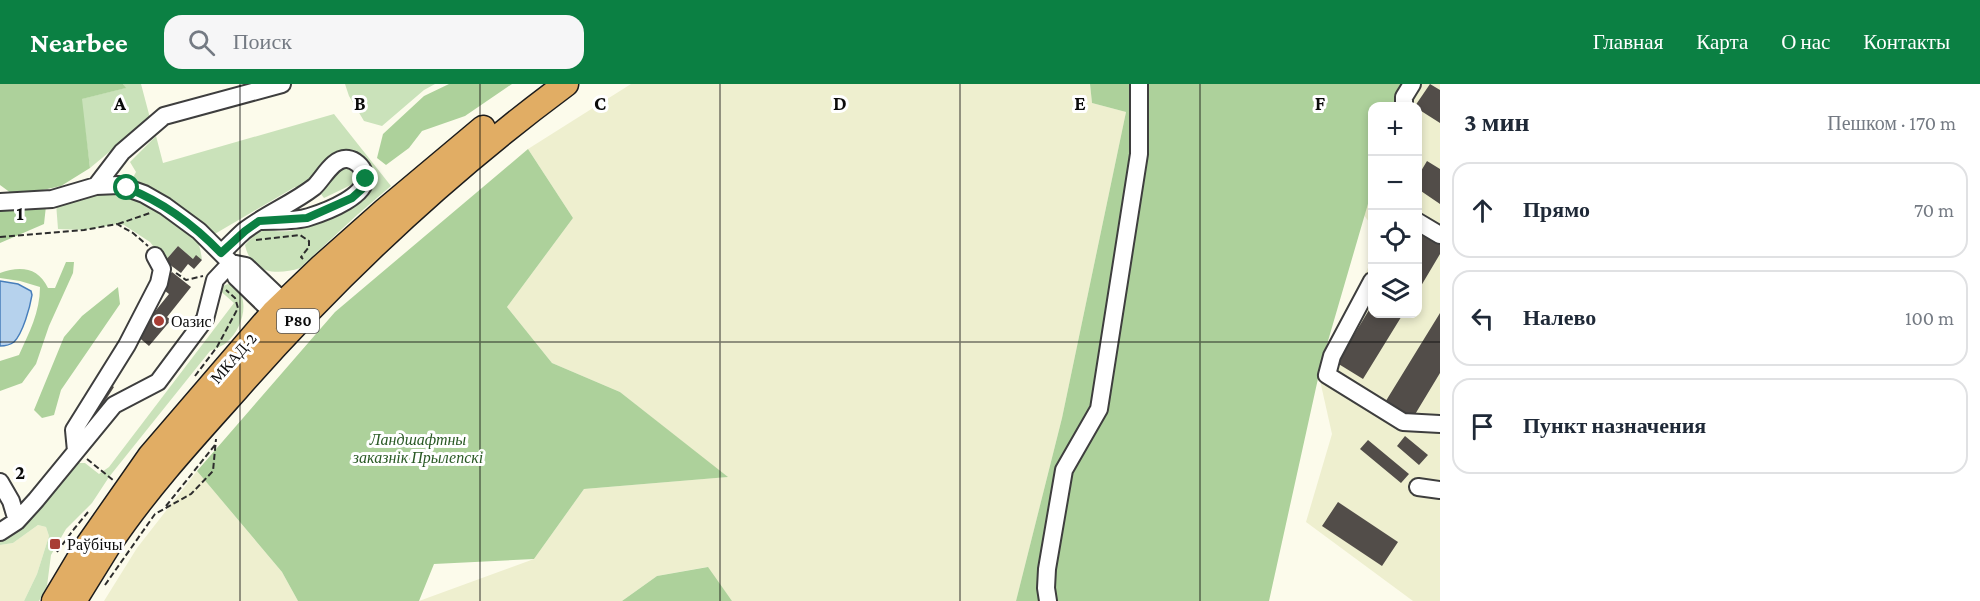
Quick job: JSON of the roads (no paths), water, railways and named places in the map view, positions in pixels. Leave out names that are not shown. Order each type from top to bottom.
[{"type":"highway","name":"МКАД-2","points":[[54,601],[97,531],[150,456],[281,310],[384,211],[538,84]]},
{"type":"highway","name":"Р80","points":[[74,601],[111,542],[158,481],[311,307],[477,154],[520,118],[567,84]]},
{"type":"highway","points":[[277,344],[281,310],[311,307]]},
{"type":"street","points":[[96,186],[122,152],[164,116],[282,84]]},
{"type":"street","points":[[1048,601],[1047,569],[1064,470],[1099,409],[1140,154],[1139,84]]},
{"type":"street","points":[[1404,102],[1412,84]]},
{"type":"street","points":[[0,532],[17,521],[36,501],[114,405],[158,382],[205,319],[212,277],[245,231],[259,221],[302,195],[324,178],[333,165],[340,160],[354,161],[364,172],[366,179],[362,189],[352,198],[307,218],[259,221]]},
{"type":"street","points":[[0,202],[52,199],[96,186],[119,185],[144,194],[199,231],[226,258],[236,277],[281,310]]},
{"type":"street","points":[[1422,224],[1440,235]]},
{"type":"street","points":[[76,451],[74,430],[127,345],[159,283],[162,268],[155,256]]},
{"type":"street","points":[[1368,288],[1332,356],[1327,375],[1403,422],[1440,424]]},
{"type":"street","points":[[0,482],[11,501],[17,521]]},
{"type":"street","points":[[1418,487],[1440,490]]},
{"type":"water","points":[[0,281],[18,284],[31,291],[32,295],[26,320],[20,333],[14,342],[6,346],[0,346]]},
{"type":"place","name":"Оазис","points":[[159,321]]},
{"type":"place","name":"Раўбічы","points":[[55,544]]},
{"type":"park label","name":"Ландшафтны заказнік Прылепскі","points":[[418,448]]}]
